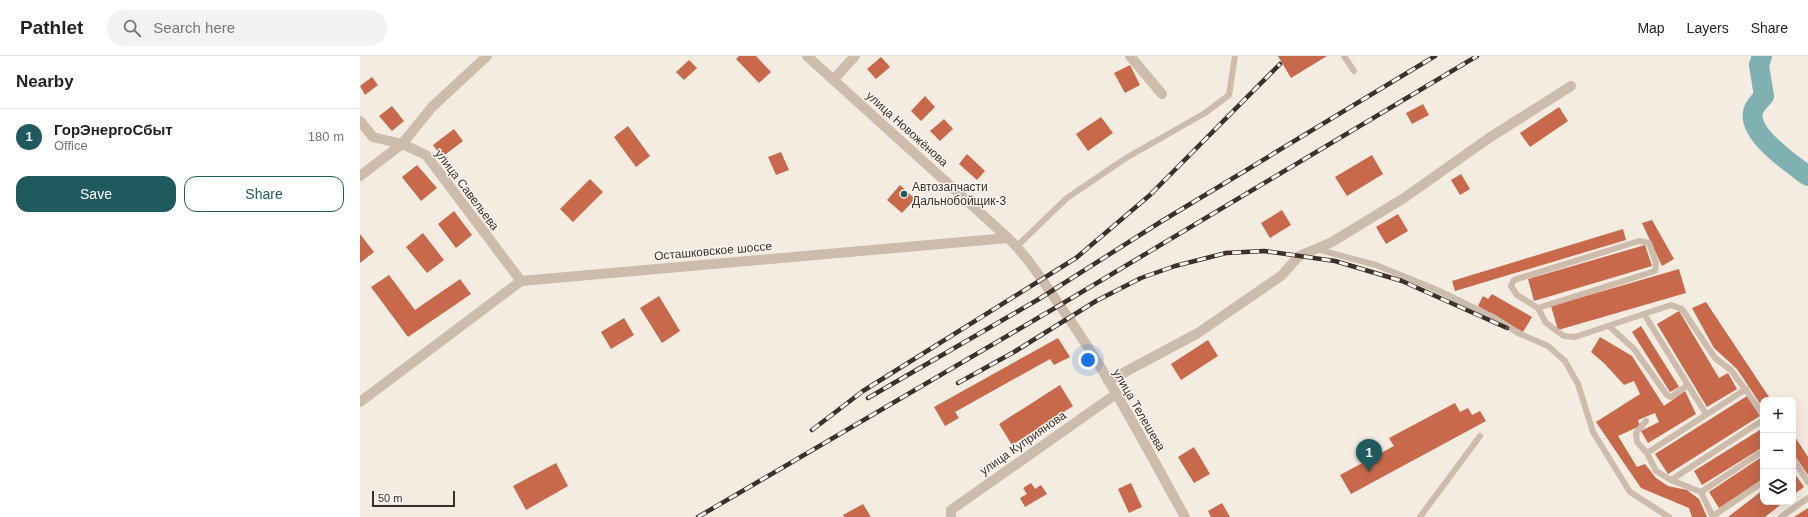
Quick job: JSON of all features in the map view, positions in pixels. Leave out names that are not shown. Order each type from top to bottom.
[{"type":"street","points":[[360,176],[402,144],[432,106],[487,56]]},
{"type":"street","name":"улица Новожёнова","points":[[807,56],[1008,238]]},
{"type":"street","points":[[833,80],[855,56]]},
{"type":"street","points":[[1130,56],[1162,94]]},
{"type":"street","points":[[1108,381],[1198,333],[1281,276],[1299,256],[1332,242],[1404,198],[1489,138],[1571,86]]},
{"type":"street","name":"улица Савельева","points":[[360,121],[373,137],[402,144],[426,155],[520,281]]},
{"type":"street","points":[[1008,238],[1017,246]]},
{"type":"street","name":"Осташковское шоссе","points":[[520,281],[1008,238]]},
{"type":"street","name":"улица Телешева","points":[[1017,246],[1046,284],[1069,318],[1116,394],[1185,517]]},
{"type":"street","points":[[360,402],[520,281]]},
{"type":"street","name":"улица Куприянова","points":[[951,517],[951,510],[1116,394]]},
{"type":"lane","points":[[1017,246],[1067,198],[1126,158],[1205,113],[1229,95],[1234,56]]},
{"type":"lane","points":[[1344,56],[1354,71]]},
{"type":"lane","points":[[1538,308],[1655,271],[1656,262],[1649,243],[1639,241],[1514,280],[1511,286],[1517,295],[1538,308],[1546,323],[1564,336],[1575,337],[1671,305],[1682,309],[1715,358],[1731,370],[1760,410]]},
{"type":"lane","points":[[1315,249],[1376,265],[1435,289],[1495,318],[1518,333],[1548,346],[1565,361],[1578,384],[1593,432],[1630,492],[1669,517]]},
{"type":"lane","points":[[1644,314],[1706,414]]},
{"type":"lane","points":[[1609,326],[1634,350],[1667,395],[1671,397],[1688,385]]},
{"type":"lane","points":[[1647,453],[1746,389]]},
{"type":"lane","points":[[1646,421],[1636,433],[1637,442],[1647,453],[1656,471],[1671,480],[1701,492],[1713,516],[1760,484]]},
{"type":"lane","points":[[1671,480],[1760,422]]},
{"type":"lane","points":[[1420,517],[1480,436]]},
{"type":"lane","points":[[1701,492],[1760,453]]},
{"type":"lane","points":[[1796,465],[1808,482]]},
{"type":"lane","points":[[1781,517],[1808,498]]},
{"type":"building","points":[[739,56],[756,56],[771,72],[759,83],[736,59]]},
{"type":"building","points":[[1278,56],[1327,56],[1291,78]]},
{"type":"building","points":[[881,57],[890,67],[876,79],[867,69]]},
{"type":"building","points":[[689,60],[697,68],[684,80],[676,72]]},
{"type":"building","points":[[1130,65],[1140,85],[1125,93],[1114,73]]},
{"type":"building","points":[[372,77],[378,85],[365,95],[360,86]]},
{"type":"building","points":[[925,96],[935,107],[921,121],[911,111]]},
{"type":"building","points":[[1423,104],[1429,115],[1412,124],[1406,113]]},
{"type":"building","points":[[392,106],[404,121],[392,131],[379,116]]},
{"type":"building","points":[[1559,107],[1568,121],[1530,147],[1520,133]]},
{"type":"building","points":[[1101,117],[1113,133],[1088,151],[1076,134]]},
{"type":"building","points":[[944,119],[953,129],[940,141],[930,131]]},
{"type":"building","points":[[628,126],[650,156],[636,167],[614,137]]},
{"type":"building","points":[[454,129],[463,141],[442,157],[433,145]]},
{"type":"building","points":[[781,152],[789,170],[776,175],[768,157]]},
{"type":"building","points":[[967,154],[985,171],[977,180],[959,164]]},
{"type":"building","points":[[1372,155],[1383,174],[1347,196],[1335,177]]},
{"type":"building","points":[[417,165],[437,188],[421,201],[402,177]]},
{"type":"building","points":[[1461,174],[1470,189],[1460,195],[1451,180]]},
{"type":"building","points":[[590,179],[603,192],[573,222],[560,209]]},
{"type":"building","points":[[900,185],[915,199],[902,213],[887,200]]},
{"type":"building","points":[[1282,210],[1291,225],[1270,238],[1261,223]]},
{"type":"building","points":[[454,211],[472,235],[456,248],[438,224]]},
{"type":"building","points":[[1398,214],[1408,231],[1386,244],[1376,227]]},
{"type":"building","points":[[1652,220],[1674,259],[1662,266],[1642,223]]},
{"type":"building","points":[[1623,229],[1626,240],[1455,291],[1452,281]]},
{"type":"building","points":[[423,233],[444,260],[427,273],[406,247]]},
{"type":"building","points":[[360,234],[374,252],[360,263]]},
{"type":"building","points":[[1645,245],[1652,266],[1534,301],[1528,279]]},
{"type":"building","points":[[1679,269],[1686,293],[1558,330],[1551,306]]},
{"type":"building","points":[[389,275],[415,310],[460,279],[471,294],[408,337],[371,287]]},
{"type":"building","points":[[1492,294],[1532,317],[1523,332],[1478,306],[1483,296],[1488,299]]},
{"type":"building","points":[[659,296],[680,331],[662,343],[640,308]]},
{"type":"building","points":[[1706,302],[1769,397],[1760,397],[1760,404],[1737,369],[1714,348],[1692,308]]},
{"type":"building","points":[[1679,311],[1719,378],[1728,373],[1737,389],[1707,407],[1657,324]]},
{"type":"building","points":[[624,318],[634,335],[611,349],[601,332]]},
{"type":"building","points":[[1641,326],[1679,387],[1670,392],[1632,332]]},
{"type":"building","points":[[1600,337],[1632,356],[1664,406],[1685,391],[1696,414],[1648,443],[1641,431],[1659,422],[1655,413],[1638,420],[1640,426],[1618,436],[1637,467],[1645,464],[1656,478],[1668,486],[1687,490],[1699,499],[1707,517],[1692,517],[1689,508],[1641,488],[1596,422],[1640,394],[1634,381],[1624,385],[1605,364],[1591,352]]},
{"type":"building","points":[[1058,338],[1070,357],[1054,365],[1050,359],[955,412],[959,418],[945,426],[934,407]]},
{"type":"building","points":[[1208,340],[1218,356],[1181,380],[1171,364]]},
{"type":"building","points":[[1060,385],[1073,406],[1012,445],[999,424]]},
{"type":"building","points":[[1747,396],[1760,416],[1668,474],[1655,454]]},
{"type":"building","points":[[1455,403],[1460,412],[1468,408],[1472,415],[1480,411],[1486,421],[1351,494],[1340,475],[1394,446],[1389,438]]},
{"type":"building","points":[[1760,430],[1760,449],[1702,485],[1694,471]]},
{"type":"building","points":[[1796,439],[1808,457],[1808,475],[1796,457]]},
{"type":"building","points":[[1194,447],[1210,474],[1194,483],[1178,457]]},
{"type":"building","points":[[1760,458],[1760,481],[1719,508],[1709,492]]},
{"type":"building","points":[[556,463],[568,486],[526,510],[513,486]]},
{"type":"building","points":[[1796,475],[1804,487],[1796,493]]},
{"type":"building","points":[[1031,483],[1035,489],[1041,485],[1047,494],[1025,507],[1020,498],[1027,494],[1023,488]]},
{"type":"building","points":[[1131,483],[1142,507],[1129,513],[1118,489]]},
{"type":"building","points":[[1760,492],[1760,505],[1780,505],[1765,517],[1728,517]]},
{"type":"building","points":[[1222,503],[1230,517],[1211,517],[1208,511]]},
{"type":"building","points":[[863,504],[871,517],[844,517],[843,515]]},
{"type":"building","points":[[1808,508],[1808,517],[1794,517]]},
{"type":"waterway","points":[[1762,56],[1759,65],[1764,96],[1753,112],[1753,121],[1757,130],[1764,139],[1782,157],[1808,176]]},
{"type":"railway","points":[[868,398],[1039,299],[1162,221],[1435,56]]},
{"type":"railway","points":[[698,517],[1060,305],[1477,56]]},
{"type":"railway","points":[[812,430],[863,391],[1076,258],[1150,195],[1280,64]]},
{"type":"railway","points":[[958,383],[1014,352],[1096,301],[1141,278],[1175,266],[1226,253],[1264,251],[1335,261],[1402,281],[1507,328]]},
{"type":"place","name":"Автозапчасти Дальнобойщик-3","points":[[904,194]]},
{"type":"place","name":"ГорЭнергоСбыт","points":[[1369,472]]}]
